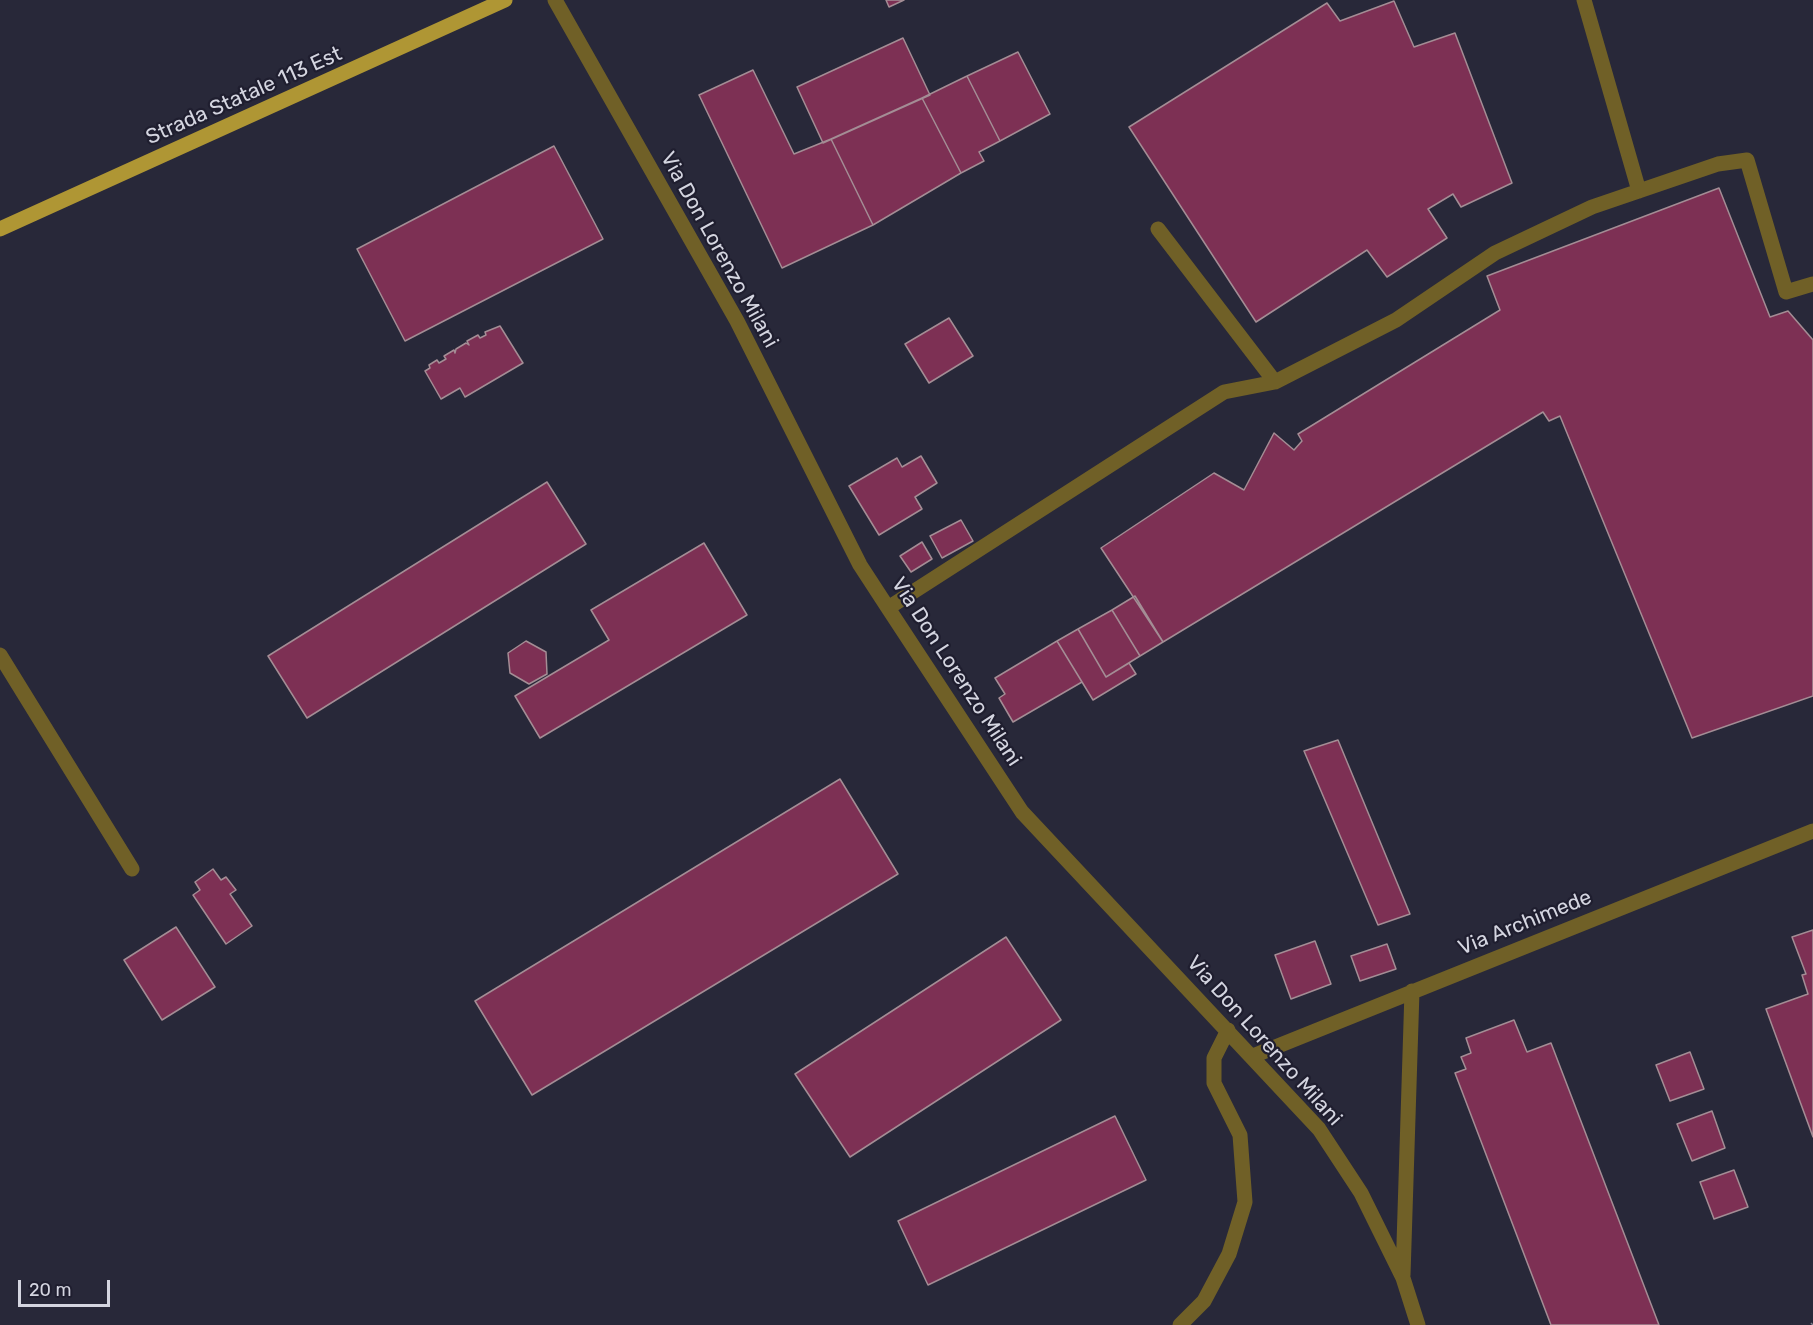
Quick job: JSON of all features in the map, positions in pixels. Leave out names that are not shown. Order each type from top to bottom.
[{"type":"main road","name":"Strada Statale 113 Est","points":[[0,230],[505,0]]},
{"type":"street","name":"Via Don Lorenzo Milani","points":[[555,0],[737,321],[861,565],[888,608],[1022,812],[1253,1056],[1319,1130],[1361,1193],[1403,1278],[1418,1325]]},
{"type":"street","points":[[1584,0],[1639,191]]},
{"type":"street","points":[[888,608],[1224,392],[1275,382],[1396,320],[1495,253],[1592,207],[1718,164],[1747,160],[1786,292],[1813,284]]},
{"type":"street","points":[[1158,229],[1275,382]]},
{"type":"street","points":[[0,655],[132,869]]},
{"type":"street","name":"Via Archimede","points":[[1253,1056],[1813,831]]},
{"type":"street","points":[[1403,1278],[1412,991]]},
{"type":"street","points":[[1180,1325],[1204,1301],[1229,1254],[1245,1202],[1240,1135],[1214,1083],[1214,1058],[1228,1030]]},
{"type":"building","points":[[886,0],[904,0],[889,7]]},
{"type":"building","points":[[1394,1],[1414,47],[1455,33],[1512,183],[1461,207],[1453,194],[1428,209],[1447,238],[1387,277],[1367,250],[1256,322],[1129,127],[1327,3],[1340,21]]},
{"type":"building","points":[[903,38],[930,95],[823,143],[797,87]]},
{"type":"building","points":[[1018,52],[1050,114],[1000,141],[967,76]]},
{"type":"building","points":[[753,70],[794,154],[831,139],[873,225],[782,268],[699,95]]},
{"type":"building","points":[[967,76],[1000,141],[979,152],[984,161],[961,173],[922,98]]},
{"type":"building","points":[[922,98],[961,173],[873,225],[831,139]]},
{"type":"building","points":[[554,146],[603,239],[405,341],[357,249]]},
{"type":"building","points":[[1719,188],[1770,317],[1788,311],[1813,340],[1813,696],[1692,738],[1560,416],[1549,421],[1543,412],[1163,642],[1101,548],[1214,473],[1244,490],[1274,433],[1294,450],[1302,441],[1298,434],[1500,310],[1487,276]]},
{"type":"building","points":[[949,318],[973,356],[929,383],[905,344]]},
{"type":"building","points":[[500,326],[523,363],[465,397],[460,388],[441,399],[425,371],[430,368],[429,365],[437,360],[439,363],[446,359],[444,356],[454,350],[455,353],[456,349],[466,343],[469,345],[467,341],[478,335],[480,338],[486,335],[485,332]]},
{"type":"building","points":[[921,456],[937,483],[915,497],[922,509],[879,535],[849,486],[897,458],[902,467]]},
{"type":"building","points":[[547,482],[586,544],[307,718],[268,656]]},
{"type":"building","points":[[961,520],[973,541],[942,558],[930,536]]},
{"type":"building","points":[[922,542],[932,559],[911,572],[900,556]]},
{"type":"building","points":[[704,543],[747,615],[540,738],[515,696],[609,640],[591,610]]},
{"type":"building","points":[[1135,596],[1163,642],[1140,656],[1112,610]]},
{"type":"building","points":[[1112,610],[1140,656],[1106,677],[1078,629]]},
{"type":"building","points":[[1078,629],[1106,677],[1129,663],[1136,674],[1093,700],[1057,641]]},
{"type":"building","points":[[526,641],[546,652],[547,674],[529,684],[510,673],[508,653]]},
{"type":"building","points":[[1057,641],[1082,682],[1013,722],[999,698],[1005,694],[995,678]]},
{"type":"building","points":[[1338,740],[1410,914],[1378,925],[1304,751]]},
{"type":"building","points":[[840,779],[898,874],[532,1095],[475,1001]]},
{"type":"building","points":[[213,869],[221,880],[226,877],[236,890],[230,894],[252,926],[226,944],[193,895],[200,890],[195,882]]},
{"type":"building","points":[[176,927],[215,987],[162,1020],[124,960]]},
{"type":"building","points":[[1813,930],[1813,1137],[1766,1009],[1808,994],[1802,975],[1806,974],[1792,937]]},
{"type":"building","points":[[1006,937],[1061,1020],[850,1157],[795,1074]]},
{"type":"building","points":[[1315,941],[1331,984],[1291,999],[1275,955]]},
{"type":"building","points":[[1387,944],[1396,969],[1360,981],[1351,956]]},
{"type":"building","points":[[1514,1020],[1527,1052],[1551,1043],[1659,1325],[1551,1325],[1455,1073],[1466,1069],[1461,1057],[1471,1053],[1466,1038]]},
{"type":"building","points":[[1690,1052],[1704,1089],[1670,1101],[1656,1065]]},
{"type":"building","points":[[1712,1111],[1725,1148],[1692,1161],[1677,1124]]},
{"type":"building","points":[[1115,1116],[1146,1180],[928,1285],[898,1221]]},
{"type":"building","points":[[1734,1170],[1748,1207],[1714,1219],[1700,1182]]}]
